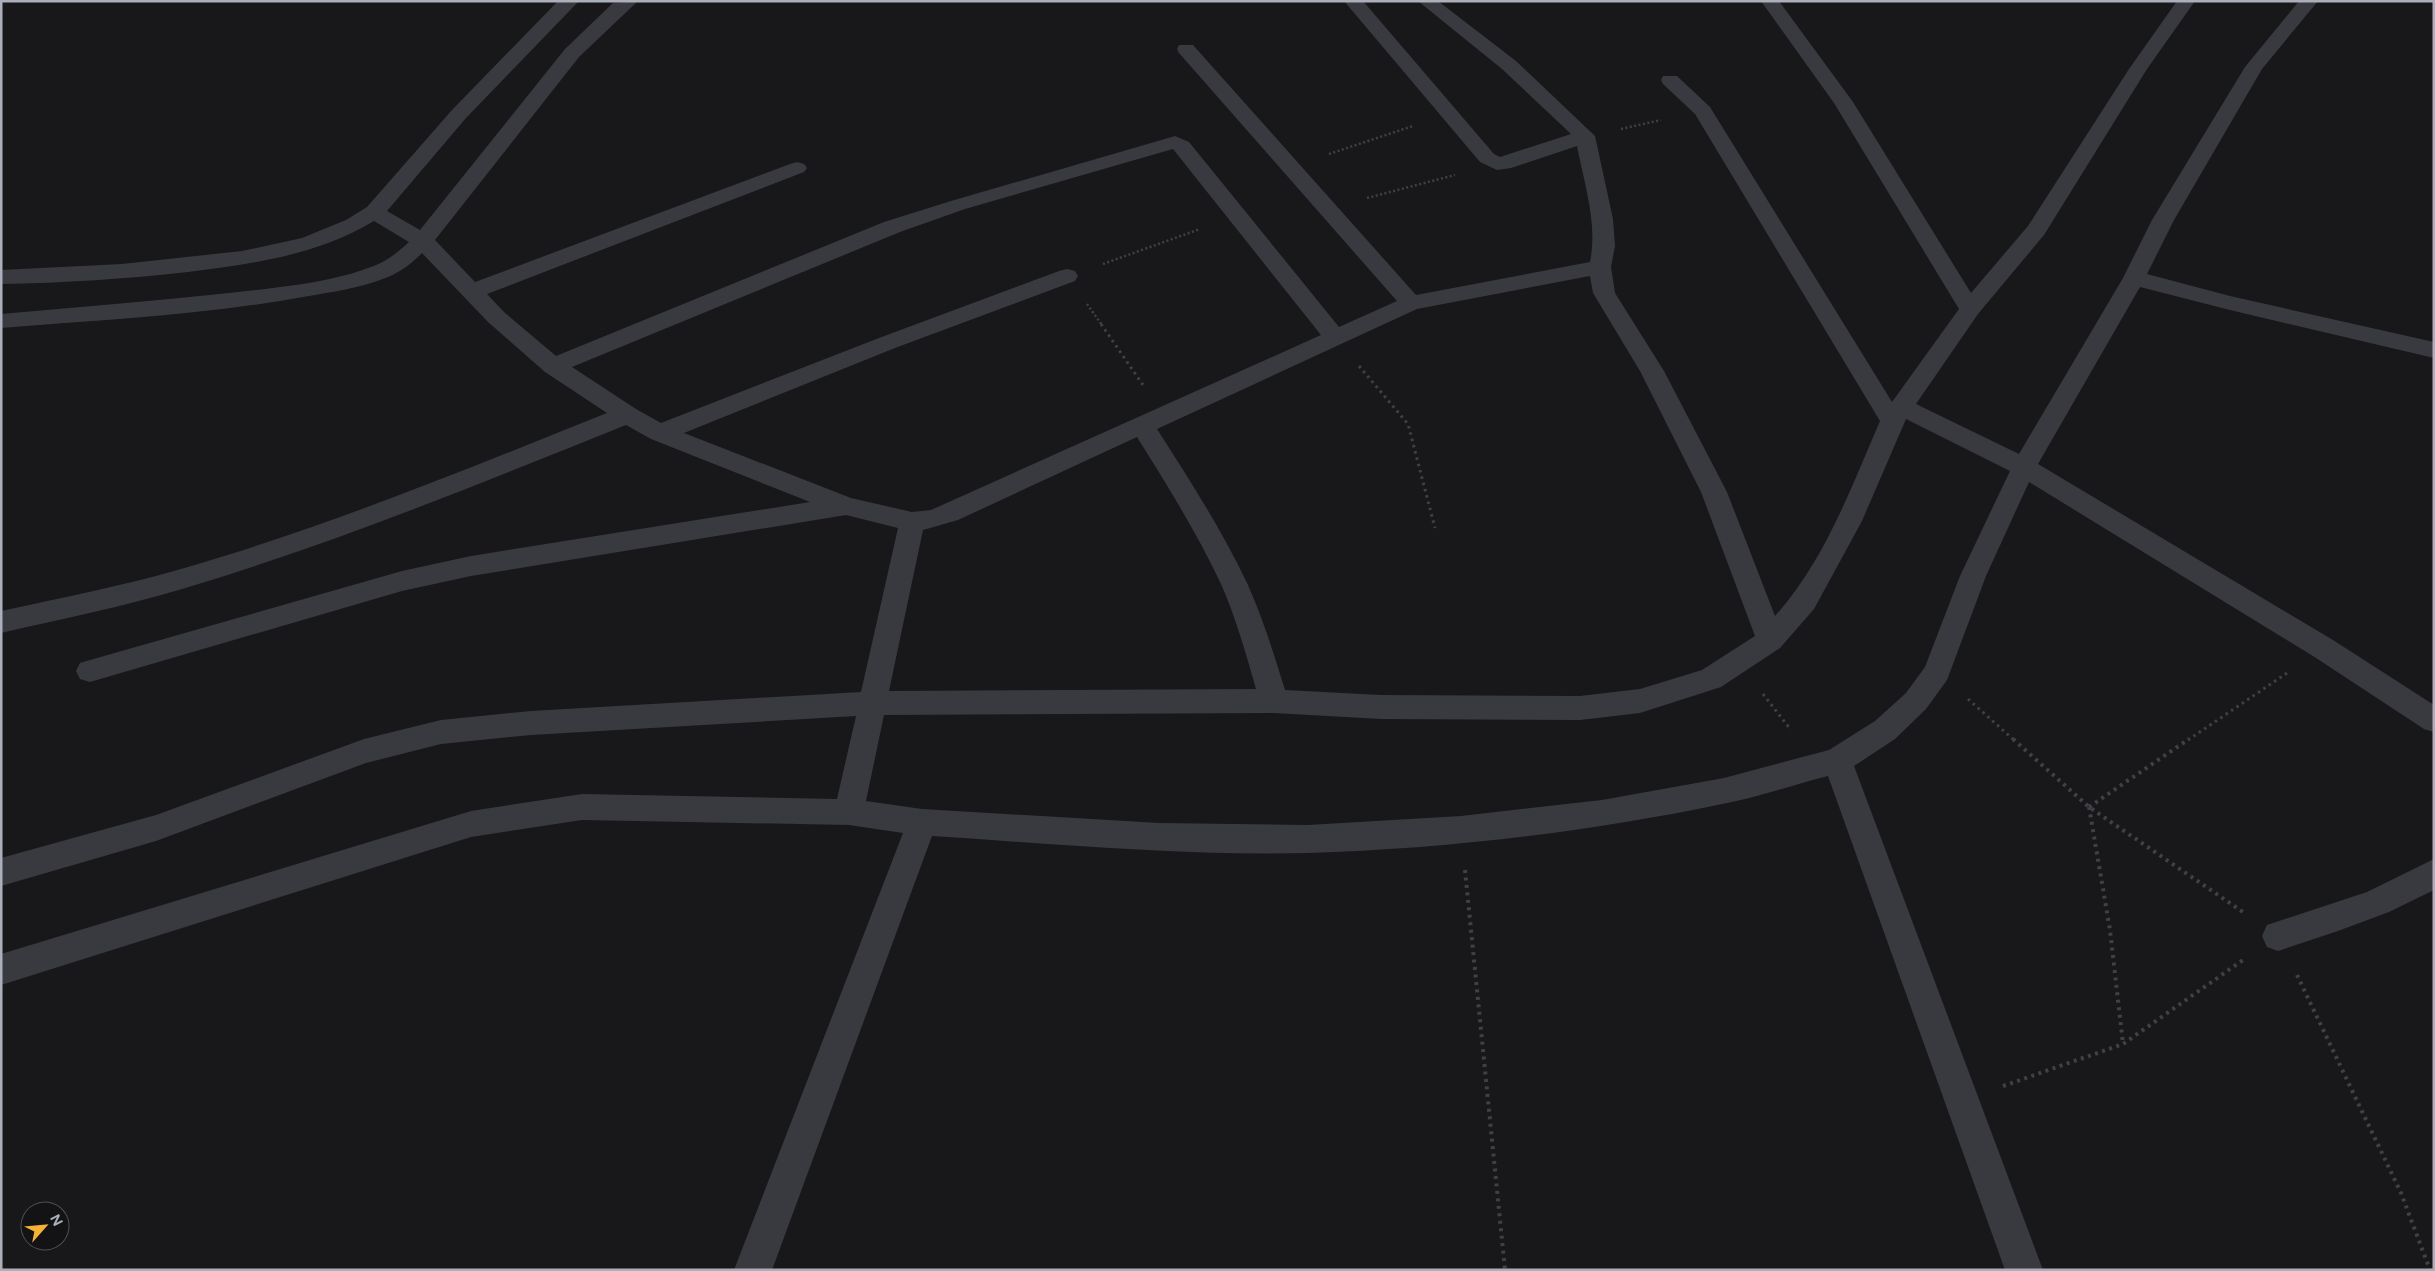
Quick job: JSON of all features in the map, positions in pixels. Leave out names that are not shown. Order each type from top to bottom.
[{"type":"street","points":[[1,277],[147,270],[240,259],[304,246],[381,216],[459,114],[560,8],[570,1]]},
{"type":"street","points":[[1,321],[160,308],[269,296],[341,283],[380,272],[401,261],[416,237],[572,53],[619,7],[629,1]]},
{"type":"street","points":[[1353,1],[1452,114],[1487,158],[1497,164],[1511,162],[1585,136]]},
{"type":"street","points":[[1427,1],[1509,64],[1585,136],[1602,219],[1604,246],[1600,267],[1604,293],[1652,371],[1714,492],[1770,640]]},
{"type":"street","points":[[1770,1],[1843,102],[1970,309]]},
{"type":"street","points":[[1,872],[156,828],[364,751],[441,732],[531,723],[873,703],[1274,701],[1382,706],[1580,708],[1640,701],[1711,679],[1770,640],[1804,602],[1849,521],[1897,414],[1970,309],[2036,230],[2138,69],[2186,1]]},
{"type":"street","points":[[1,970],[471,824],[582,807],[849,812],[922,822],[1159,837],[1308,839],[1461,829],[1602,813],[1724,791],[1837,761],[1885,730],[1916,701],[1937,672],[1973,576],[2024,467],[2134,278],[2163,220],[2254,66],[2310,1]]},
{"type":"street","points":[[1186,49],[1411,303]]},
{"type":"street","points":[[1670,80],[1703,111],[1897,414],[2024,467],[2323,648],[2434,720]]},
{"type":"street","points":[[553,366],[892,227],[958,205],[1166,143],[1175,142],[1182,146],[1236,216],[1335,336]]},
{"type":"street","points":[[471,292],[797,168]]},
{"type":"street","points":[[381,216],[416,237],[496,317],[553,366],[627,415],[660,433],[846,506],[912,522],[933,519],[949,513],[1411,303],[1600,267]]},
{"type":"street","points":[[660,433],[887,342],[1067,276]]},
{"type":"street","points":[[2134,278],[2230,303],[2434,350]]},
{"type":"street","points":[[1,622],[180,580],[307,539],[434,493],[627,415]]},
{"type":"street","points":[[1153,419],[1187,495],[1219,552],[1246,612],[1274,701]]},
{"type":"street","points":[[90,671],[402,581],[445,571],[846,506]]},
{"type":"street","points":[[849,812],[912,522]]},
{"type":"street","points":[[1837,761],[2024,1270]]},
{"type":"street","points":[[753,1270],[922,822]]},
{"type":"street","points":[[2278,936],[2364,908],[2413,887],[2434,873]]},
{"type":"path","points":[[1585,136],[1703,111]]},
{"type":"path","points":[[1290,166],[1452,114]]},
{"type":"path","points":[[1328,209],[1497,164]]},
{"type":"path","points":[[1153,419],[1067,276],[1236,216]]},
{"type":"path","points":[[1335,336],[1408,424],[1435,528]]},
{"type":"path","points":[[2089,808],[2323,648]]},
{"type":"path","points":[[1937,672],[2089,808],[2278,936],[2401,1193],[2430,1270]]},
{"type":"path","points":[[1762,692],[1792,731]]},
{"type":"path","points":[[2089,808],[2110,930],[2123,1044]]},
{"type":"path","points":[[1470,919],[1505,1270]]},
{"type":"path","points":[[1962,1101],[2123,1044],[2278,936]]}]
